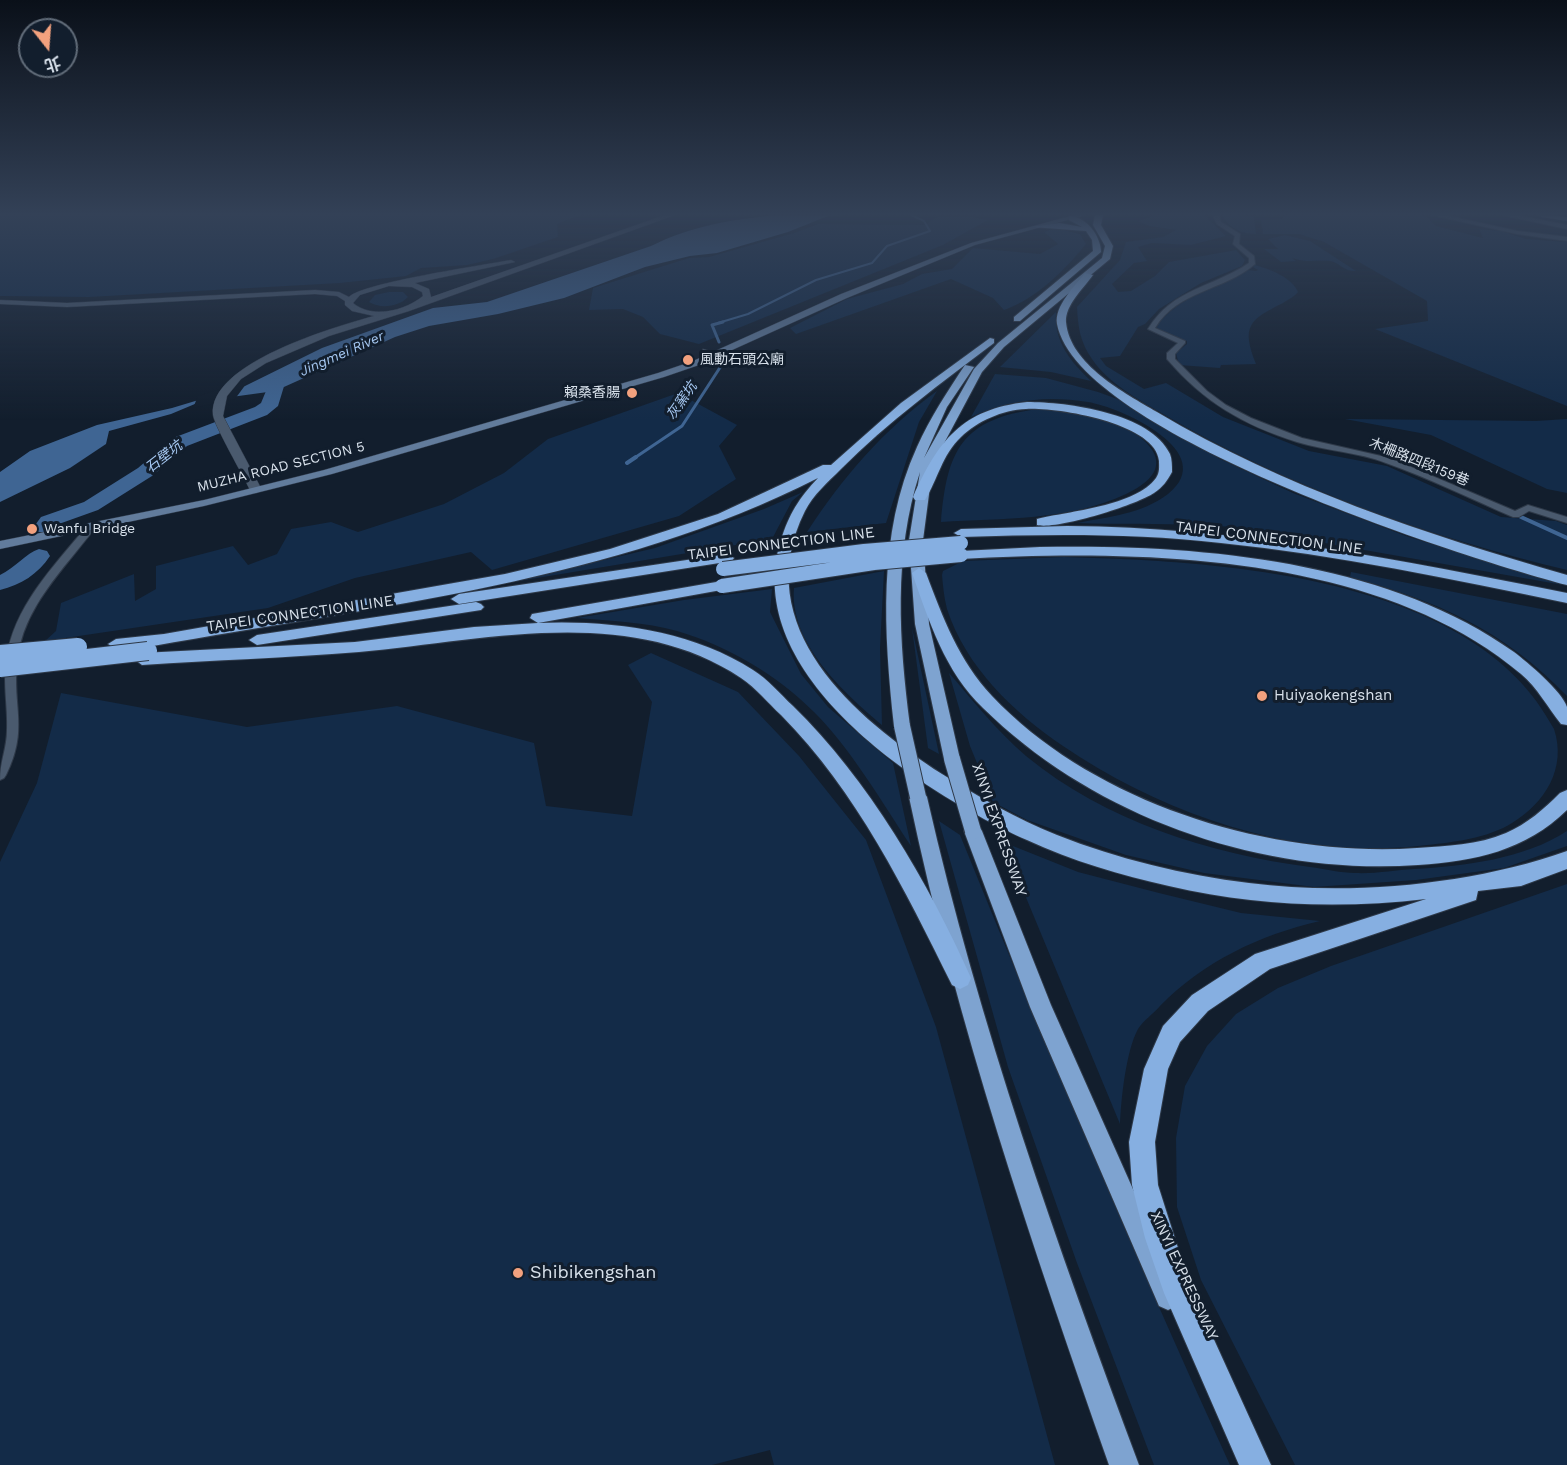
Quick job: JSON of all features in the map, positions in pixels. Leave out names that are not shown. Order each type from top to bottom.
[{"type":"highway","points":[[1061,283],[927,388],[843,460],[797,511],[786,537],[781,572],[784,608],[792,634],[810,667],[832,698],[864,729],[926,773],[998,818],[1061,846],[1141,870],[1216,886],[1274,895],[1338,899],[1419,893],[1530,874]]},
{"type":"highway","name":"XINYI EXPRESSWAY","points":[[1078,283],[1002,345],[978,371],[927,464],[920,497],[916,540],[922,624],[930,669],[952,759],[973,831],[1068,1073],[1157,1273],[1249,1465]]},
{"type":"highway","points":[[1082,283],[1067,303],[1061,321],[1073,352],[1083,365],[1110,387],[1161,421],[1226,457],[1304,491],[1419,532],[1567,580]]},
{"type":"highway","points":[[990,341],[935,416],[913,470],[900,526],[894,574],[894,652],[902,726],[935,882],[960,978],[1033,1204],[1124,1465]]},
{"type":"highway","points":[[436,636],[722,586],[874,563],[961,544],[1123,502],[1146,492],[1161,482],[1166,473],[1166,461],[1157,446],[1142,433],[1102,414],[1050,405],[1014,407],[992,412],[957,433],[940,452],[920,497]]},
{"type":"highway","points":[[0,669],[148,650],[603,557],[653,543],[729,515],[775,495],[843,460]]},
{"type":"highway","name":"TAIPEI CONNECTION LINE","points":[[0,654],[116,644],[148,650],[261,640],[725,563],[864,550],[1068,540],[1219,548],[1291,556],[1401,569],[1567,597]]},
{"type":"highway","points":[[961,544],[1182,556],[1270,568],[1360,586],[1411,602],[1488,638],[1526,668],[1555,698],[1567,719]]},
{"type":"highway","name":"TAIPEI CONNECTION LINE","points":[[1401,569],[1567,607]]},
{"type":"highway","points":[[919,573],[949,652],[964,676],[1016,729],[1088,778],[1142,806],[1194,826],[1248,843],[1300,854],[1362,859],[1418,858],[1476,850],[1514,839],[1546,819],[1567,798]]},
{"type":"highway","points":[[148,650],[357,646],[436,636],[537,628],[591,627],[647,634],[679,643],[745,673],[787,710],[833,760],[918,895],[960,978]]},
{"type":"highway","points":[[1255,1465],[1178,1293],[1159,1238],[1145,1185],[1142,1142],[1148,1104],[1156,1069],[1171,1034],[1200,1003],[1263,962],[1567,860]]},
{"type":"main road","name":"MUZHA ROAD SECTION 5","points":[[710,352],[871,283]]},
{"type":"main road","name":"MUZHA ROAD SECTION 5","points":[[0,545],[90,528],[256,490],[389,455],[659,372],[875,283]]},
{"type":"street","points":[[349,300],[363,290],[397,283]]},
{"type":"street","points":[[256,490],[220,425],[217,404],[225,390],[237,377],[277,353],[477,283]]},
{"type":"street","name":"木柵路四段159巷","points":[[1215,283],[1165,310],[1151,329],[1183,342],[1171,353],[1171,359],[1204,393],[1233,412],[1299,440],[1387,460],[1516,515],[1528,508],[1567,520]]},
{"type":"street","points":[[0,302],[78,304],[394,284],[413,285],[426,291],[427,297],[410,307],[377,313],[354,309],[348,303],[349,300],[343,296],[327,293],[254,294]]},
{"type":"street","points":[[323,336],[352,320],[354,309]]},
{"type":"street","points":[[0,775],[8,760],[15,733],[11,664],[17,635],[49,580],[90,528]]},
{"type":"shaded area","points":[[0,283],[333,283],[89,297],[0,296]]},
{"type":"shaded area","points":[[608,283],[848,283],[699,344],[660,334],[643,317],[623,309],[589,310],[593,288]]},
{"type":"shaded area","points":[[939,283],[796,334],[790,328],[847,299],[903,284]]},
{"type":"shaded area","points":[[961,283],[1048,283],[1027,299],[1004,310],[993,298]]},
{"type":"shaded area","points":[[1099,283],[1113,283],[1118,292],[1131,291],[1143,283],[1200,283],[1159,309],[1145,324],[1138,327],[1120,356],[1100,358],[1106,366],[1144,389],[1166,383],[1223,417],[1309,451],[1387,466],[1501,517],[1556,521],[1567,525],[1567,570],[1464,542],[1359,507],[1258,464],[1209,440],[1134,397],[1106,376],[1092,359],[1082,340],[1077,307]]},
{"type":"shaded area","points":[[1218,283],[1292,283],[1298,292],[1262,314],[1251,326],[1249,341],[1256,364],[1221,365],[1220,368],[1179,365],[1176,353],[1187,344],[1187,341],[1155,328],[1174,308]]},
{"type":"shaded area","points":[[1396,283],[1567,283],[1567,406],[1375,329],[1428,321],[1427,301]]},
{"type":"shaded area","points":[[403,292],[408,297],[400,303],[389,306],[378,306],[369,302],[375,295]]},
{"type":"shaded area","points":[[1056,312],[1058,333],[1065,350],[1076,366],[1091,381],[1051,372],[1000,367]]},
{"type":"shaded area","points":[[995,374],[1046,378],[1120,400],[1220,459],[1293,493],[1406,536],[1563,585],[1260,530],[1199,525],[1077,523],[1136,510],[1168,494],[1181,478],[1182,463],[1174,448],[1160,434],[1141,422],[1088,402],[1057,399],[1028,400],[1000,406],[971,417]]},
{"type":"shaded area","points":[[937,391],[919,422],[886,523],[807,532],[865,456],[899,421]]},
{"type":"shaded area","points":[[678,393],[737,425],[719,446],[736,479],[679,516],[492,570],[471,552],[355,578],[268,608],[45,641],[56,631],[61,603],[134,574],[135,601],[156,589],[156,566],[233,546],[248,565],[277,554],[291,529],[331,522],[358,532],[444,504],[504,473],[548,439]]},
{"type":"shaded area","points":[[1038,409],[1088,413],[1122,426],[1149,446],[1156,457],[1155,469],[1146,482],[1126,494],[1082,509],[1035,517],[941,522],[948,476],[954,458],[963,443],[975,430],[991,421]]},
{"type":"shaded area","points":[[1345,419],[1536,421],[1567,419],[1567,493],[1547,489],[1431,435]]},
{"type":"shaded area","points":[[803,492],[792,501],[772,539],[507,583],[655,548],[764,509]]},
{"type":"shaded area","points":[[1064,557],[1193,564],[1265,572],[1336,586],[1404,608],[1465,637],[1516,677],[1554,729],[1558,757],[1550,783],[1543,795],[1524,815],[1493,832],[1449,842],[1379,848],[1331,846],[1283,839],[1236,828],[1191,813],[1146,794],[1063,746],[1009,703],[979,669],[966,650],[947,609],[943,571],[963,561]]},
{"type":"shaded area","points":[[884,571],[880,648],[882,725],[836,682],[810,647],[800,628],[795,608],[794,588]]},
{"type":"shaded area","points":[[1351,572],[1567,614],[1567,696],[1519,653],[1468,621],[1411,596],[1350,577]]},
{"type":"shaded area","points":[[772,589],[770,612],[801,674],[828,707],[893,763],[911,846],[841,742],[814,712],[768,674],[733,653],[677,631],[640,624],[577,618],[684,600]]},
{"type":"shaded area","points":[[912,628],[939,754],[928,748]]},
{"type":"shaded area","points":[[651,653],[738,692],[799,756],[866,840],[936,1027],[1055,1465],[774,1465],[770,1450],[712,1465],[0,1465],[0,862],[37,783],[61,693],[247,727],[397,706],[534,743],[546,806],[632,816],[652,702],[628,665]]},
{"type":"shaded area","points":[[949,673],[1005,737],[1057,779],[1124,816],[1197,843],[1272,861],[1350,873],[1453,866],[1494,859],[1532,848],[1567,831],[1567,846],[1504,868],[1416,880],[1314,887],[1204,873],[1126,855],[1027,820],[993,802],[970,746]]},
{"type":"shaded area","points":[[939,821],[960,835],[1092,1152],[1230,1465],[1154,1465],[1077,1263],[1008,1067]]},
{"type":"shaded area","points":[[1003,842],[1078,872],[1159,893],[1241,913],[1320,921],[1255,942],[1214,963],[1177,990],[1146,1020],[1138,1029],[1127,1062],[1120,1124]]},
{"type":"shaded area","points":[[1567,884],[1567,1465],[1295,1465],[1201,1280],[1177,1207],[1176,1138],[1185,1086],[1207,1046],[1236,1014],[1278,988],[1331,966]]},
{"type":"water","name":"Jingmei River","points":[[542,283],[602,283],[564,298],[498,314],[429,326],[395,337],[275,391],[202,401],[171,414],[109,431],[106,444],[70,468],[0,502],[0,472],[30,451],[97,425],[172,408],[245,386],[322,348],[433,308],[487,302]]},
{"type":"pier","points":[[249,380],[235,399],[193,408],[198,396]]},
{"type":"waterway","name":"灰窯坑","points":[[718,323],[748,314],[809,283]]},
{"type":"waterway","name":"灰窯坑","points":[[719,342],[712,325],[723,322]]},
{"type":"waterway","name":"灰窯坑","points":[[723,351],[725,359]]},
{"type":"waterway","name":"灰窯坑","points":[[633,459],[682,426],[721,366]]},
{"type":"waterway","name":"石壁坑","points":[[44,528],[48,521],[91,506],[145,472],[180,442],[261,411],[269,406],[277,383]]},
{"type":"waterway","name":"灰窯坑","points":[[627,463],[633,459]]},
{"type":"waterway","points":[[1521,517],[1567,538]]},
{"type":"waterway","name":"石壁坑","points":[[0,583],[22,573],[39,556]]},
{"type":"place","name":"風動石頭公廟","points":[[688,360]]},
{"type":"place","name":"賴桑香腸","points":[[632,393]]},
{"type":"place","name":"Wanfu Bridge","points":[[32,529]]},
{"type":"place","name":"Huiyaokengshan","points":[[1262,696]]},
{"type":"place","name":"Shibikengshan","points":[[518,1273]]}]
